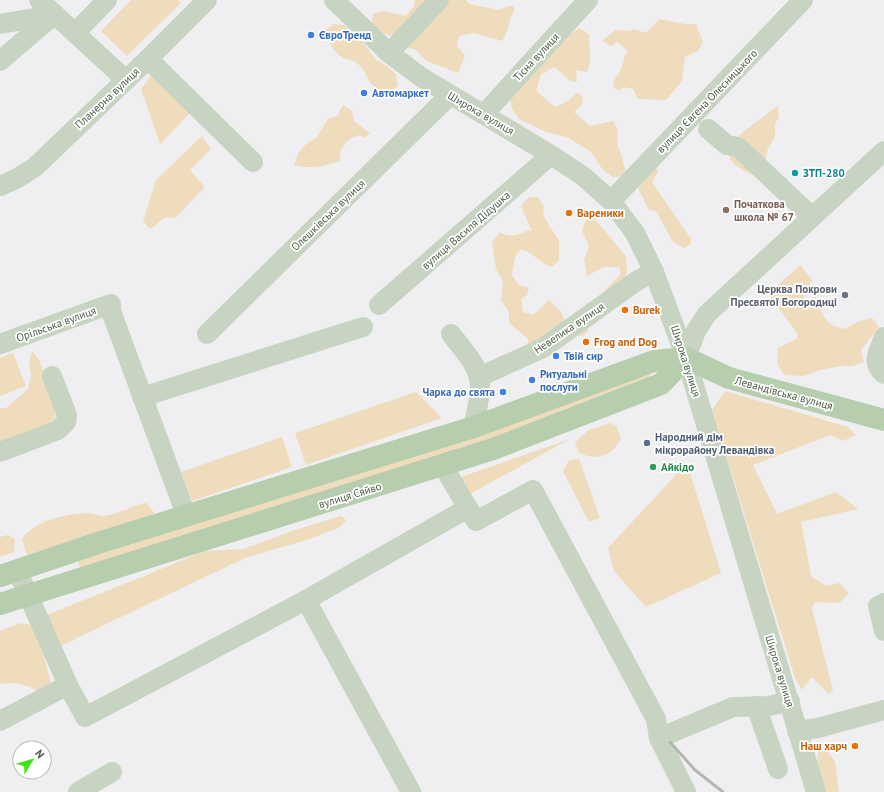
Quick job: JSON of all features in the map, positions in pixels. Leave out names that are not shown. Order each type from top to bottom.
[{"type":"main road","name":"Левандівська вулиця","points":[[686,358],[729,378],[884,420]]},
{"type":"main road","points":[[9,573],[186,515],[474,427],[654,361],[686,358]]},
{"type":"main road","name":"вулиця Сяйво","points":[[0,604],[28,594],[443,466],[493,449],[655,387],[661,384],[686,358]]},
{"type":"street","points":[[40,0],[126,80]]},
{"type":"street","points":[[75,33],[107,0]]},
{"type":"street","name":"Планерна вулиця","points":[[0,186],[16,179],[35,167],[148,59],[206,0]]},
{"type":"street","points":[[389,53],[439,0]]},
{"type":"street","name":"Тісна вулиця","points":[[484,114],[588,0]]},
{"type":"street","name":"вулиця Євгена Олесницького","points":[[611,201],[803,0]]},
{"type":"street","name":"Широка вулиця","points":[[343,3],[389,53],[450,95],[552,155],[583,176],[611,201],[635,233],[654,272],[686,358],[790,701],[797,731],[816,792]]},
{"type":"street","points":[[0,24],[54,14]]},
{"type":"street","points":[[0,61],[54,14]]},
{"type":"street","points":[[148,59],[253,162]]},
{"type":"street","name":"Олешківська вулиця","points":[[207,334],[450,95]]},
{"type":"street","points":[[708,129],[727,145],[738,147],[812,217]]},
{"type":"street","name":"вулиця Сяйво","points":[[686,358],[696,331],[706,314],[884,151]]},
{"type":"street","name":"вулиця Василя Дідушка","points":[[380,305],[552,155]]},
{"type":"street","name":"Невелика вулиця","points":[[479,377],[543,348],[638,280],[654,272]]},
{"type":"street","name":"Орільська вулиця","points":[[0,344],[112,304],[111,311],[142,397]]},
{"type":"street","points":[[186,515],[142,397],[362,327]]},
{"type":"street","points":[[451,334],[473,364],[479,377],[480,388],[474,427]]},
{"type":"street","points":[[884,337],[875,362],[877,368],[884,374]]},
{"type":"street","points":[[0,452],[58,430],[66,422],[67,415],[52,376]]},
{"type":"street","points":[[443,466],[476,522],[533,490],[656,719],[659,738],[686,792]]},
{"type":"street","points":[[9,573],[28,594],[68,685],[85,717],[306,600],[468,508]]},
{"type":"street","points":[[306,600],[411,792]]},
{"type":"street","points":[[884,603],[878,606],[884,631]]},
{"type":"street","points":[[0,721],[68,685]]},
{"type":"street","points":[[659,738],[733,707],[769,706],[790,701]]},
{"type":"street","points":[[756,706],[778,769]]},
{"type":"street","points":[[797,731],[818,728],[884,710]]},
{"type":"street","points":[[78,792],[112,772]]},
{"type":"shaded area","points":[[131,0],[178,0],[181,3],[127,56],[101,31]]},
{"type":"shaded area","points":[[415,0],[466,0],[469,4],[499,10],[512,5],[515,10],[502,41],[473,33],[459,36],[457,46],[465,56],[458,73],[427,61],[416,50],[406,47],[393,36],[381,33],[372,24],[373,14],[382,11],[406,16],[414,6]]},
{"type":"shaded area","points":[[660,19],[685,24],[696,24],[703,42],[698,51],[685,57],[682,81],[666,100],[638,99],[633,89],[624,87],[618,91],[613,86],[615,78],[621,69],[628,51],[617,42],[612,46],[602,41],[615,30],[630,31],[634,29],[646,33]]},
{"type":"shaded area","points":[[333,24],[344,25],[362,41],[376,60],[387,66],[396,74],[398,86],[388,92],[374,86],[370,83],[364,70],[360,66],[352,60],[343,58],[336,53],[328,38],[326,30]]},
{"type":"shaded area","points":[[579,28],[589,34],[590,58],[587,72],[576,70],[577,82],[570,81],[555,67],[541,74],[536,91],[555,107],[568,101],[578,92],[583,98],[582,105],[574,112],[590,126],[613,121],[618,130],[617,145],[622,156],[626,176],[613,177],[603,170],[591,152],[569,138],[546,132],[520,120],[512,109],[510,97],[569,35]]},
{"type":"shaded area","points":[[156,70],[193,110],[160,144],[141,89]]},
{"type":"shaded area","points":[[343,105],[352,111],[354,121],[370,133],[365,138],[359,135],[350,139],[342,148],[340,161],[317,167],[294,165],[298,154],[305,145],[316,138],[328,119],[337,116]]},
{"type":"shaded area","points":[[778,105],[779,117],[775,124],[775,136],[767,151],[764,167],[753,175],[737,166],[729,157],[730,148],[736,139],[746,130]]},
{"type":"shaded area","points":[[202,136],[211,149],[190,170],[205,187],[175,218],[166,217],[150,229],[143,221],[156,180]]},
{"type":"shaded area","points":[[651,167],[659,170],[652,182],[691,239],[691,244],[684,248],[673,242],[656,211],[649,210],[638,188]]},
{"type":"shaded area","points":[[529,197],[538,197],[544,206],[543,214],[559,240],[559,260],[552,267],[521,249],[515,257],[512,275],[519,285],[529,288],[527,295],[521,299],[523,312],[533,315],[549,300],[561,312],[565,320],[584,324],[589,331],[582,336],[559,335],[529,351],[528,339],[509,323],[509,312],[501,300],[503,282],[496,269],[492,242],[500,232],[514,236],[528,230],[532,231],[521,206]]},
{"type":"shaded area","points":[[592,216],[626,256],[627,271],[624,282],[605,297],[605,290],[621,274],[619,267],[604,267],[587,276],[584,260],[589,246],[582,231],[586,220]]},
{"type":"shaded area","points":[[800,265],[812,280],[803,300],[811,303],[808,307],[810,307],[815,294],[824,317],[827,321],[837,327],[844,329],[860,321],[872,318],[879,327],[861,350],[864,362],[852,366],[841,366],[820,370],[804,376],[784,375],[777,363],[778,348],[798,338],[797,333],[768,294]]},
{"type":"shaded area","points":[[32,351],[39,360],[57,406],[55,418],[39,432],[0,442],[0,408],[6,408],[28,389],[31,376],[29,363]]},
{"type":"shaded area","points":[[13,353],[26,386],[0,396],[0,358]]},
{"type":"shaded area","points":[[648,372],[651,378],[493,443],[81,570],[78,563],[79,559]]},
{"type":"shaded area","points":[[725,391],[848,427],[856,435],[843,441],[830,435],[753,465],[777,514],[836,492],[858,509],[801,522],[811,576],[826,586],[839,583],[849,593],[839,603],[815,602],[812,609],[833,690],[829,694],[812,677],[802,690],[795,678],[712,410]]},
{"type":"shaded area","points":[[416,392],[442,418],[306,465],[295,433]]},
{"type":"shaded area","points":[[610,423],[616,426],[621,438],[614,449],[609,453],[598,457],[592,457],[579,453],[575,442],[589,430]]},
{"type":"shaded area","points":[[282,437],[292,467],[192,501],[181,472]]},
{"type":"shaded area","points":[[570,439],[466,496],[458,478]]},
{"type":"shaded area","points":[[579,459],[600,518],[589,522],[563,471],[569,460]]},
{"type":"shaded area","points":[[687,463],[721,573],[646,607],[614,571],[608,548]]},
{"type":"shaded area","points":[[147,503],[155,514],[34,560],[26,553],[22,539],[35,527],[52,519],[88,513],[101,516],[109,515]]},
{"type":"shaded area","points":[[341,516],[346,520],[340,527],[310,539],[245,558],[58,647],[44,616],[204,551],[243,549],[292,531]]},
{"type":"shaded area","points":[[8,535],[15,539],[14,552],[0,557],[0,537]]},
{"type":"shaded area","points":[[20,623],[36,626],[51,683],[38,691],[20,684],[0,684],[0,631]]},
{"type":"shaded area","points":[[826,749],[835,762],[839,792],[825,792],[817,773],[818,750]]},
{"type":"railway","points":[[670,742],[695,770],[723,792]]},
{"type":"place","name":"ЄвроТренд","points":[[311,35]]},
{"type":"place","name":"Автомаркет","points":[[364,93]]},
{"type":"place","name":"ЗТП-280","points":[[795,173]]},
{"type":"place","name":"Початкова школа № 67","points":[[726,210]]},
{"type":"place","name":"Вареники","points":[[569,213]]},
{"type":"place","name":"Церква Покрови Пресвятої Богородиці","points":[[845,295]]},
{"type":"place","name":"Burek","points":[[625,310]]},
{"type":"place","name":"Frog and Dog","points":[[586,342]]},
{"type":"place","name":"Твій сир","points":[[556,356]]},
{"type":"place","name":"Ритуальні послуги","points":[[532,380]]},
{"type":"place","name":"Чарка до свята","points":[[503,392]]},
{"type":"place","name":"Народний дім мікрорайону Левандівка","points":[[647,443]]},
{"type":"place","name":"Айкідо","points":[[653,467]]},
{"type":"place","name":"Наш харч","points":[[855,746]]}]
